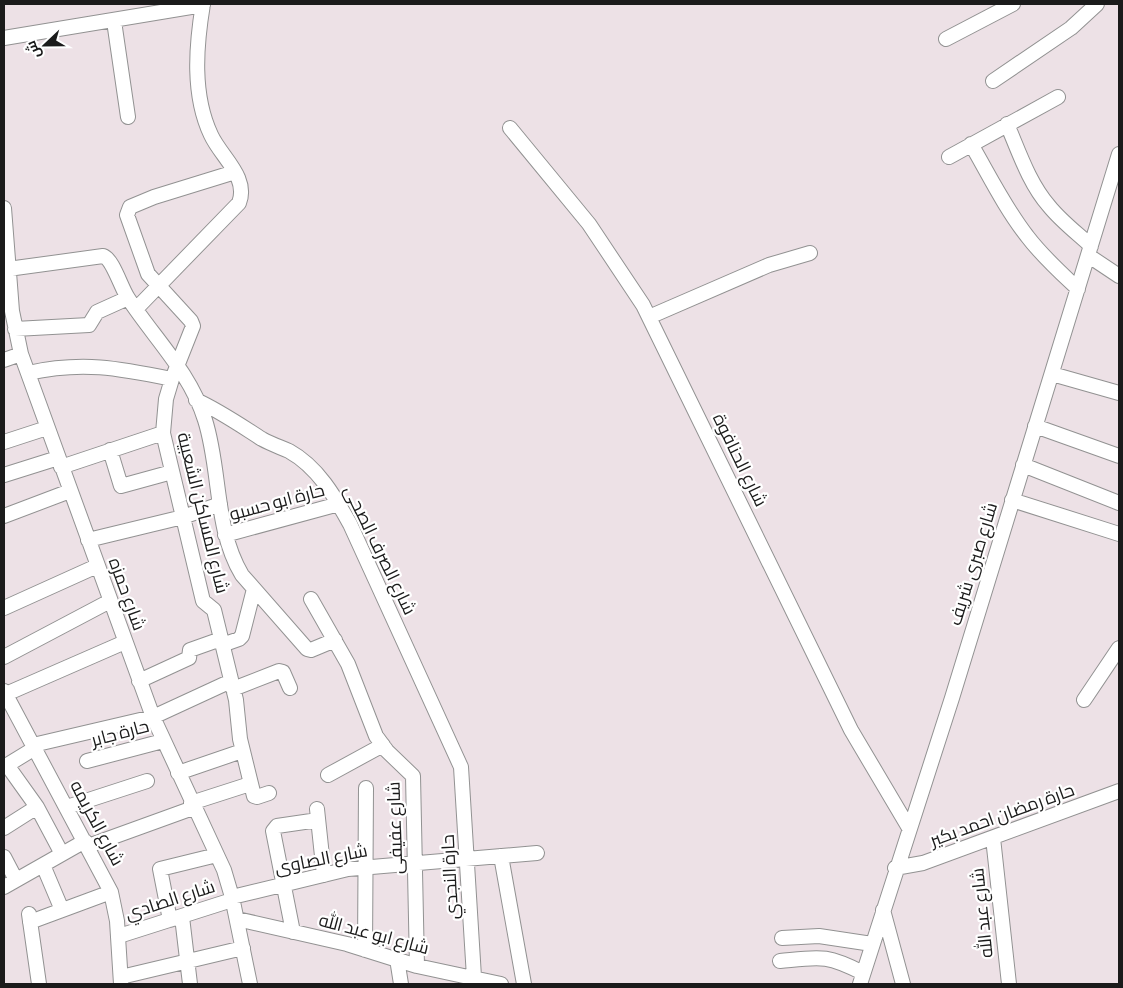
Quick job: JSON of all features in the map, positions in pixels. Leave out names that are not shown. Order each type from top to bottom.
[{"type":"street","points":[[946,40],[1013,4]]},
{"type":"street","points":[[993,81],[1071,28],[1097,4]]},
{"type":"street","points":[[4,38],[203,5],[197,44],[201,103],[211,135],[235,172],[242,189],[239,202],[158,286],[132,303],[97,312],[89,324],[15,329]]},
{"type":"street","points":[[114,21],[128,116]]},
{"type":"street","points":[[949,157],[1058,97]]},
{"type":"street","points":[[1007,124],[1026,170],[1040,194],[1090,251],[1119,276]]},
{"type":"street","name":"شارع الحنافوة","points":[[510,128],[589,224],[650,317],[851,730],[909,828]]},
{"type":"street","points":[[971,144],[1026,236],[1045,258],[1078,289]]},
{"type":"street","name":"شارع صبرى شريف","points":[[861,979],[952,698],[1119,154]]},
{"type":"street","points":[[158,286],[144,266],[127,215],[130,207],[154,197],[235,172]]},
{"type":"street","name":"شارع حمزه","points":[[4,208],[6,259],[15,329],[21,354],[153,717],[192,806],[217,855],[232,898],[250,984]]},
{"type":"street","points":[[650,317],[769,265],[810,253]]},
{"type":"street","points":[[6,259],[103,256],[110,260],[132,303],[178,363],[204,419],[225,535],[235,563],[307,649],[312,650],[335,640]]},
{"type":"street","name":"شارع المساكن الشعبية","points":[[158,286],[192,321],[193,326],[166,399],[163,433],[203,602],[214,610],[222,642],[250,784]]},
{"type":"street","points":[[4,360],[21,354]]},
{"type":"street","points":[[28,373],[58,366],[98,366],[172,379]]},
{"type":"street","points":[[1052,374],[1119,393]]},
{"type":"street","name":"شارع الصرف الصحى","points":[[196,400],[232,418],[261,438],[290,452],[317,475],[339,504],[454,749],[463,776]]},
{"type":"street","points":[[1035,426],[1119,456]]},
{"type":"street","points":[[4,442],[48,428]]},
{"type":"street","points":[[4,475],[110,450],[163,433]]},
{"type":"street","points":[[110,450],[121,486],[172,472]]},
{"type":"street","points":[[1023,465],[1119,503]]},
{"type":"street","points":[[4,516],[70,491]]},
{"type":"street","points":[[1012,500],[1119,534]]},
{"type":"street","points":[[88,540],[183,517],[220,504]]},
{"type":"street","name":"حارة ابو حسبو","points":[[225,535],[339,504]]},
{"type":"street","points":[[4,608],[97,566]]},
{"type":"street","points":[[139,681],[189,658],[190,650],[239,639],[242,636],[254,588]]},
{"type":"street","name":"شارع عفيفى","points":[[311,599],[348,664],[376,736],[413,776],[418,966]]},
{"type":"street","points":[[4,657],[110,601]]},
{"type":"street","points":[[5,692],[125,642]]},
{"type":"street","points":[[1084,700],[1119,648]]},
{"type":"street","points":[[62,854],[37,807],[5,766],[34,747],[153,717],[232,685],[279,672],[283,672],[290,688]]},
{"type":"street","name":"شارع الكريمه","points":[[5,692],[110,892],[115,907],[119,936],[121,981]]},
{"type":"street","name":"حارة جابر","points":[[87,761],[163,741]]},
{"type":"street","points":[[328,775],[383,745]]},
{"type":"street","points":[[178,773],[242,751]]},
{"type":"street","name":"حارة النجدي","points":[[463,776],[474,977]]},
{"type":"street","points":[[67,807],[147,781]]},
{"type":"street","points":[[4,887],[62,854],[250,784],[255,797],[270,793]]},
{"type":"street","points":[[365,950],[366,788]]},
{"type":"street","name":"حارة رمضان احمد بكير","points":[[896,868],[923,863],[1119,791]]},
{"type":"street","points":[[4,828],[37,807]]},
{"type":"street","points":[[293,932],[274,829],[318,815],[324,875]]},
{"type":"street","name":"شارع عبد الله","points":[[993,838],[1009,984]]},
{"type":"street","name":"شارع الصاوى","points":[[232,898],[284,884],[365,868],[416,862],[537,853]]},
{"type":"street","points":[[190,984],[187,962],[176,919],[160,868],[217,855]]},
{"type":"street","points":[[501,856],[524,984]]},
{"type":"street","points":[[4,857],[16,880]]},
{"type":"street","points":[[43,865],[62,910]]},
{"type":"street","points":[[39,984],[30,918],[62,910],[110,892]]},
{"type":"street","name":"شارع الصادي","points":[[119,936],[176,919],[232,898]]},
{"type":"street","points":[[882,910],[902,984]]},
{"type":"street","name":"شارع ابو عبد الله","points":[[236,919],[365,950],[418,966],[501,984]]},
{"type":"street","points":[[782,938],[827,936],[872,944]]},
{"type":"street","points":[[121,981],[243,948]]},
{"type":"street","points":[[780,961],[826,958],[842,962],[861,979]]},
{"type":"street","points":[[397,960],[401,984]]}]
